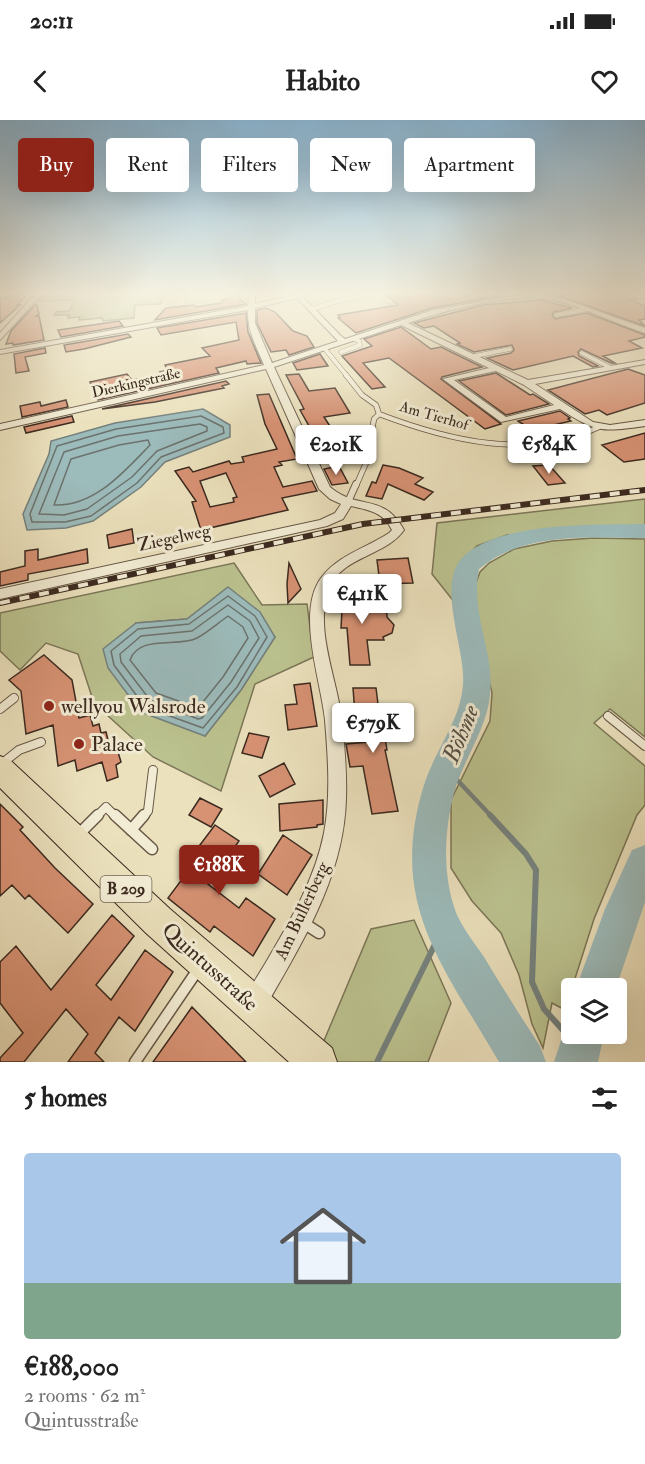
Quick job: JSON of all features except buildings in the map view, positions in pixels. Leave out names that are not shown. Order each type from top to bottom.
[{"type":"main road","name":"Quintusstraße","points":[[0,770],[203,961],[315,1059]]},
{"type":"street","points":[[0,352],[90,336]]},
{"type":"street","name":"Am Bullerberg","points":[[254,1006],[300,921],[321,876],[336,821],[336,748],[331,698],[323,657],[319,598],[327,580],[340,565],[359,552],[398,533],[394,519],[386,511],[334,497],[325,489],[256,336]]},
{"type":"street","points":[[337,336],[350,340]]},
{"type":"street","name":"Dierkingstraße","points":[[0,427],[270,366],[361,336]]},
{"type":"street","points":[[431,336],[527,383],[580,420],[599,427]]},
{"type":"street","points":[[527,383],[645,362]]},
{"type":"street","points":[[498,368],[447,379],[504,420],[560,406]]},
{"type":"street","name":"Am Tierhof","points":[[599,427],[610,428],[645,423]]},
{"type":"street","name":"Ziegelweg","points":[[0,594],[323,523],[339,516],[348,502]]},
{"type":"lane","points":[[341,352],[360,345],[359,341],[350,340]]},
{"type":"lane","points":[[325,349],[362,395],[376,405],[379,414]]},
{"type":"lane","points":[[475,356],[510,349]]},
{"type":"lane","points":[[582,353],[611,368]]},
{"type":"lane","name":"Am Tierhof","points":[[348,502],[366,463],[374,419],[379,414],[457,440],[479,443],[546,441],[584,435],[599,427]]},
{"type":"lane","points":[[0,709],[14,698]]},
{"type":"lane","points":[[608,716],[645,746]]},
{"type":"lane","points":[[0,765],[18,750],[40,742]]},
{"type":"lane","points":[[131,830],[148,811],[153,770]]},
{"type":"lane","points":[[74,839],[106,807],[152,849]]},
{"type":"lane","points":[[300,921],[319,933]]},
{"type":"lane","points":[[135,1062],[203,961]]},
{"type":"green space","points":[[645,499],[645,527],[581,528],[507,535],[477,546],[457,568],[455,603],[432,574],[437,523]]},
{"type":"green space","points":[[593,538],[645,539],[645,737],[610,709],[594,723],[645,766],[645,805],[637,815],[594,919],[575,978],[561,978],[561,1008],[552,1003],[543,1048],[532,1024],[519,975],[501,933],[472,901],[451,868],[451,800],[490,721],[492,693],[470,599],[480,572],[489,563],[514,549],[552,541]]},
{"type":"green space","points":[[234,563],[262,605],[307,604],[314,657],[255,684],[221,791],[153,757],[94,703],[78,654],[46,643],[20,670],[0,651],[0,613]],"holes":[[[228,588],[275,637],[241,690],[205,736],[136,623],[187,619]]]},
{"type":"green space","points":[[414,920],[451,1003],[428,1062],[315,1062],[371,929]]},
{"type":"water","points":[[203,409],[230,425],[230,437],[165,462],[141,487],[93,521],[66,528],[27,530],[23,514],[49,454],[51,441],[115,423]]},
{"type":"water","points":[[228,587],[260,612],[275,637],[241,690],[205,736],[141,712],[108,668],[103,649],[136,623],[187,619]]},
{"type":"waterway","name":"Böhme","points":[[524,1062],[443,928],[431,887],[429,844],[435,801],[449,760],[475,704],[477,670],[464,600],[467,570],[470,564],[485,552],[504,543],[552,534],[645,531]]},
{"type":"waterway","points":[[446,768],[492,817]]},
{"type":"waterway","points":[[490,815],[526,854],[536,870],[532,982],[544,1009],[579,1048]]},
{"type":"waterway","points":[[599,978],[624,909],[645,863]]},
{"type":"waterway","points":[[377,1062],[443,928]]},
{"type":"waterway","points":[[576,1062],[580,1044]]},
{"type":"railway","points":[[0,603],[363,524],[645,490]]},
{"type":"place","name":"wellyou Walsrode","points":[[49,706]]},
{"type":"place","name":"Palace","points":[[79,744]]}]
